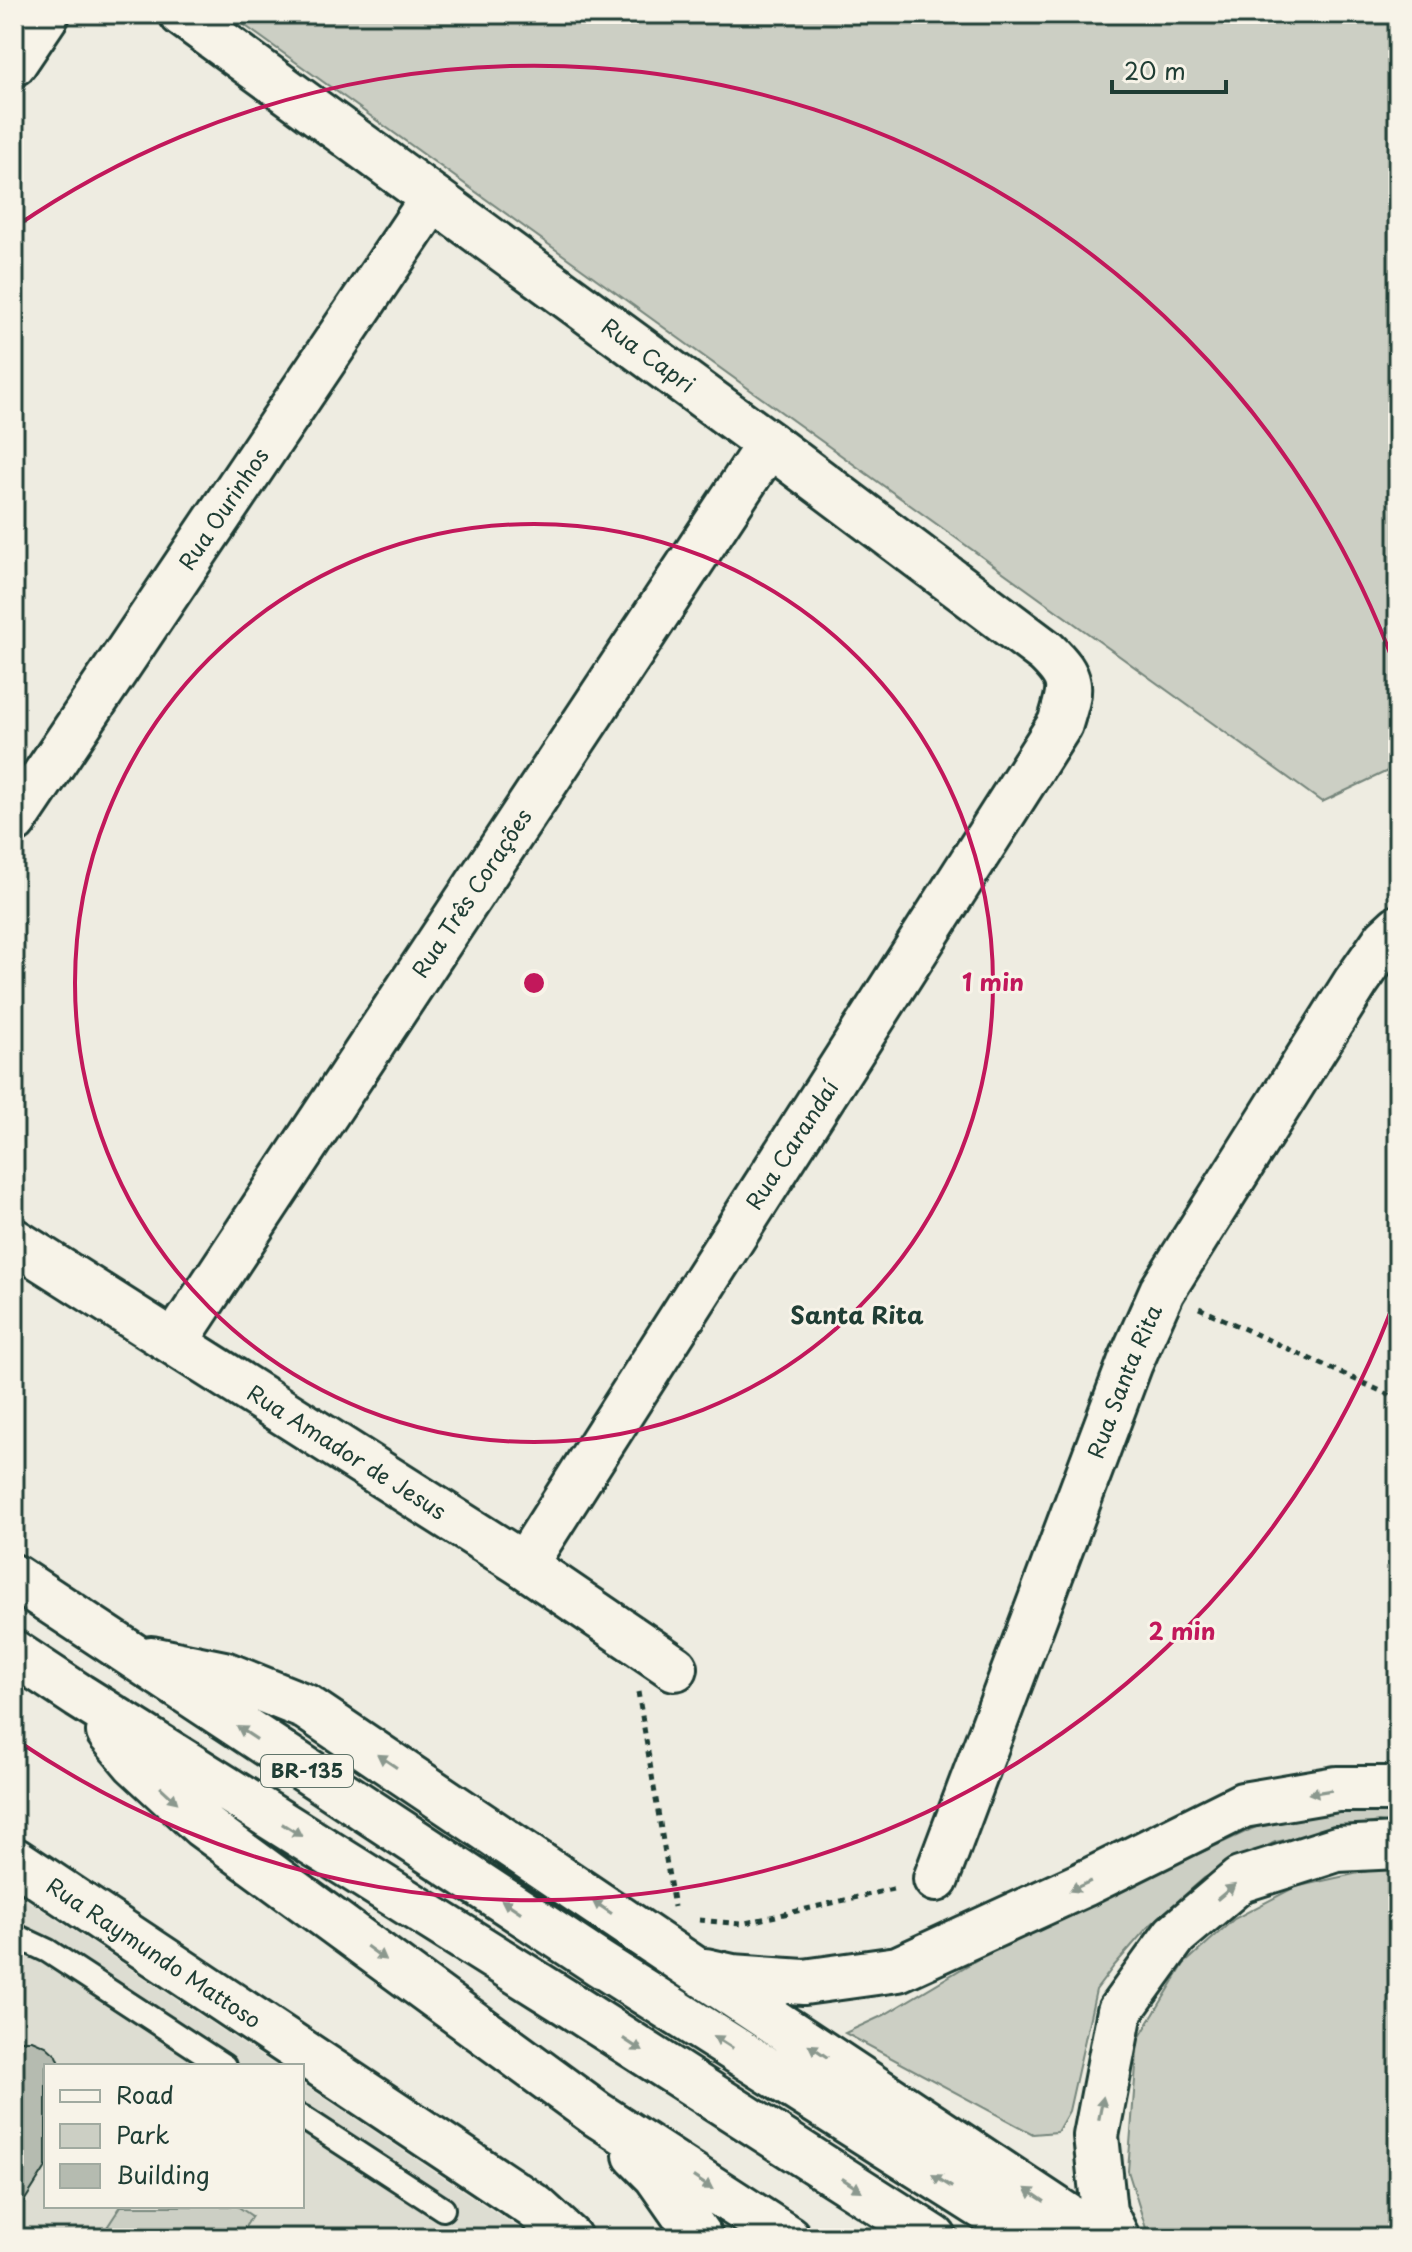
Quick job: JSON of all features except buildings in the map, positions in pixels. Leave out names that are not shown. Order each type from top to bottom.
[{"type":"main road","points":[[14,63],[47,14]]},
{"type":"main road","name":"Rua Capri","points":[[182,14],[769,444],[1046,652],[1060,666],[1069,682],[1060,724]]},
{"type":"main road","name":"Rua Ourinhos","points":[[14,821],[433,198]]},
{"type":"main road","name":"Rua Três Corações","points":[[175,1342],[769,444]]},
{"type":"main road","name":"Rua Carandaí","points":[[524,1565],[1060,724]]},
{"type":"main road","name":"Rua Santa Rita","points":[[936,1879],[1130,1363],[1162,1291],[1356,982],[1386,939],[1398,928]]},
{"type":"main road","name":"Rua Amador de Jesus","points":[[14,1241],[524,1565],[675,1668]]},
{"type":"main road","name":"BR-135","points":[[14,1577],[600,1964],[1032,2238]]},
{"type":"main road","name":"BR-135","points":[[14,1653],[934,2238]]},
{"type":"main road","points":[[128,1654],[224,1674],[306,1707],[1100,2238]]},
{"type":"main road","points":[[79,1696],[135,1763],[202,1825],[595,2113],[788,2238]]},
{"type":"main road","points":[[693,1968],[732,1977],[804,1982],[898,1969],[1084,1884],[1243,1805],[1337,1789],[1398,1789]]},
{"type":"main road","points":[[1117,2238],[1104,2212],[1096,2136],[1120,2011],[1175,1935],[1240,1880],[1337,1849],[1398,1846]]},
{"type":"main road","name":"Rua Raymundo Mattoso","points":[[14,1860],[535,2207],[569,2238]]},
{"type":"main road","points":[[595,2113],[656,2175],[700,2238]]},
{"type":"lane","points":[[14,1935],[48,1951],[221,2064]]},
{"type":"lane","points":[[304,2118],[443,2209]]},
{"type":"path","points":[[1162,1291],[1398,1399]]},
{"type":"path","points":[[629,1636],[676,1919]]},
{"type":"path","points":[[689,1920],[741,1924],[936,1879]]},
{"type":"shaded area","points":[[14,1891],[273,2064],[44,2064],[44,2208],[304,2208],[304,2084],[526,2233],[525,2238],[14,2238]]},
{"type":"green space","points":[[229,14],[1398,14],[1398,766],[1322,802]]},
{"type":"green space","points":[[1345,1811],[1398,1811],[1398,1825],[1378,1822],[1275,1842],[1204,1878],[1147,1928],[1096,1990],[1069,2111],[1057,2132],[1033,2134],[845,2033],[884,2015],[1025,1931],[1256,1827]]},
{"type":"green space","points":[[1386,1867],[1398,1869],[1398,2238],[1149,2238],[1128,2171],[1138,2040],[1184,1964],[1234,1919],[1295,1887]]},
{"type":"green space","points":[[120,2208],[240,2208],[252,2216],[238,2238],[100,2238]]},
{"type":"district","name":"Santa Rita","points":[[857,1316]]}]
